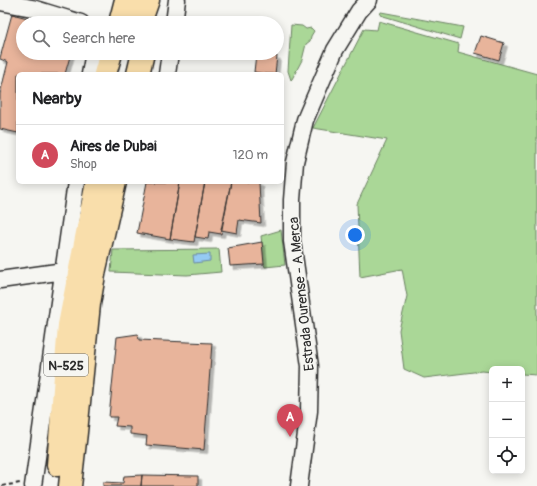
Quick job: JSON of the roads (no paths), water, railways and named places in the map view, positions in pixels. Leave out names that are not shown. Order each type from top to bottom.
[{"type":"highway","points":[[122,16],[126,0]]},
{"type":"highway","points":[[132,16],[135,0]]},
{"type":"highway","points":[[142,16],[148,0]]},
{"type":"highway","points":[[153,16],[157,0]]},
{"type":"highway","points":[[106,72],[109,60]]},
{"type":"highway","points":[[122,72],[136,64]]},
{"type":"highway","name":"N-525","points":[[56,486],[69,325],[97,184]]},
{"type":"highway","points":[[85,245],[101,184]]},
{"type":"highway","points":[[70,486],[89,304],[114,184]]},
{"type":"street","points":[[175,16],[177,0]]},
{"type":"street","name":"Estrada Ourense - A Merca","points":[[299,486],[309,411],[310,366],[292,241],[295,162],[305,120],[335,50],[359,11],[369,0]]},
{"type":"street","points":[[0,2],[32,8],[58,16]]},
{"type":"street","points":[[90,72],[93,60]]},
{"type":"street","points":[[167,72],[169,60]]},
{"type":"street","points":[[33,484],[76,184]]},
{"type":"street","points":[[282,184],[293,192]]},
{"type":"street","points":[[0,280],[64,271]]},
{"type":"water","points":[[210,254],[210,261],[194,263],[193,255]]},
{"type":"place","name":"Aires de Dubai","points":[[290,437]]}]
